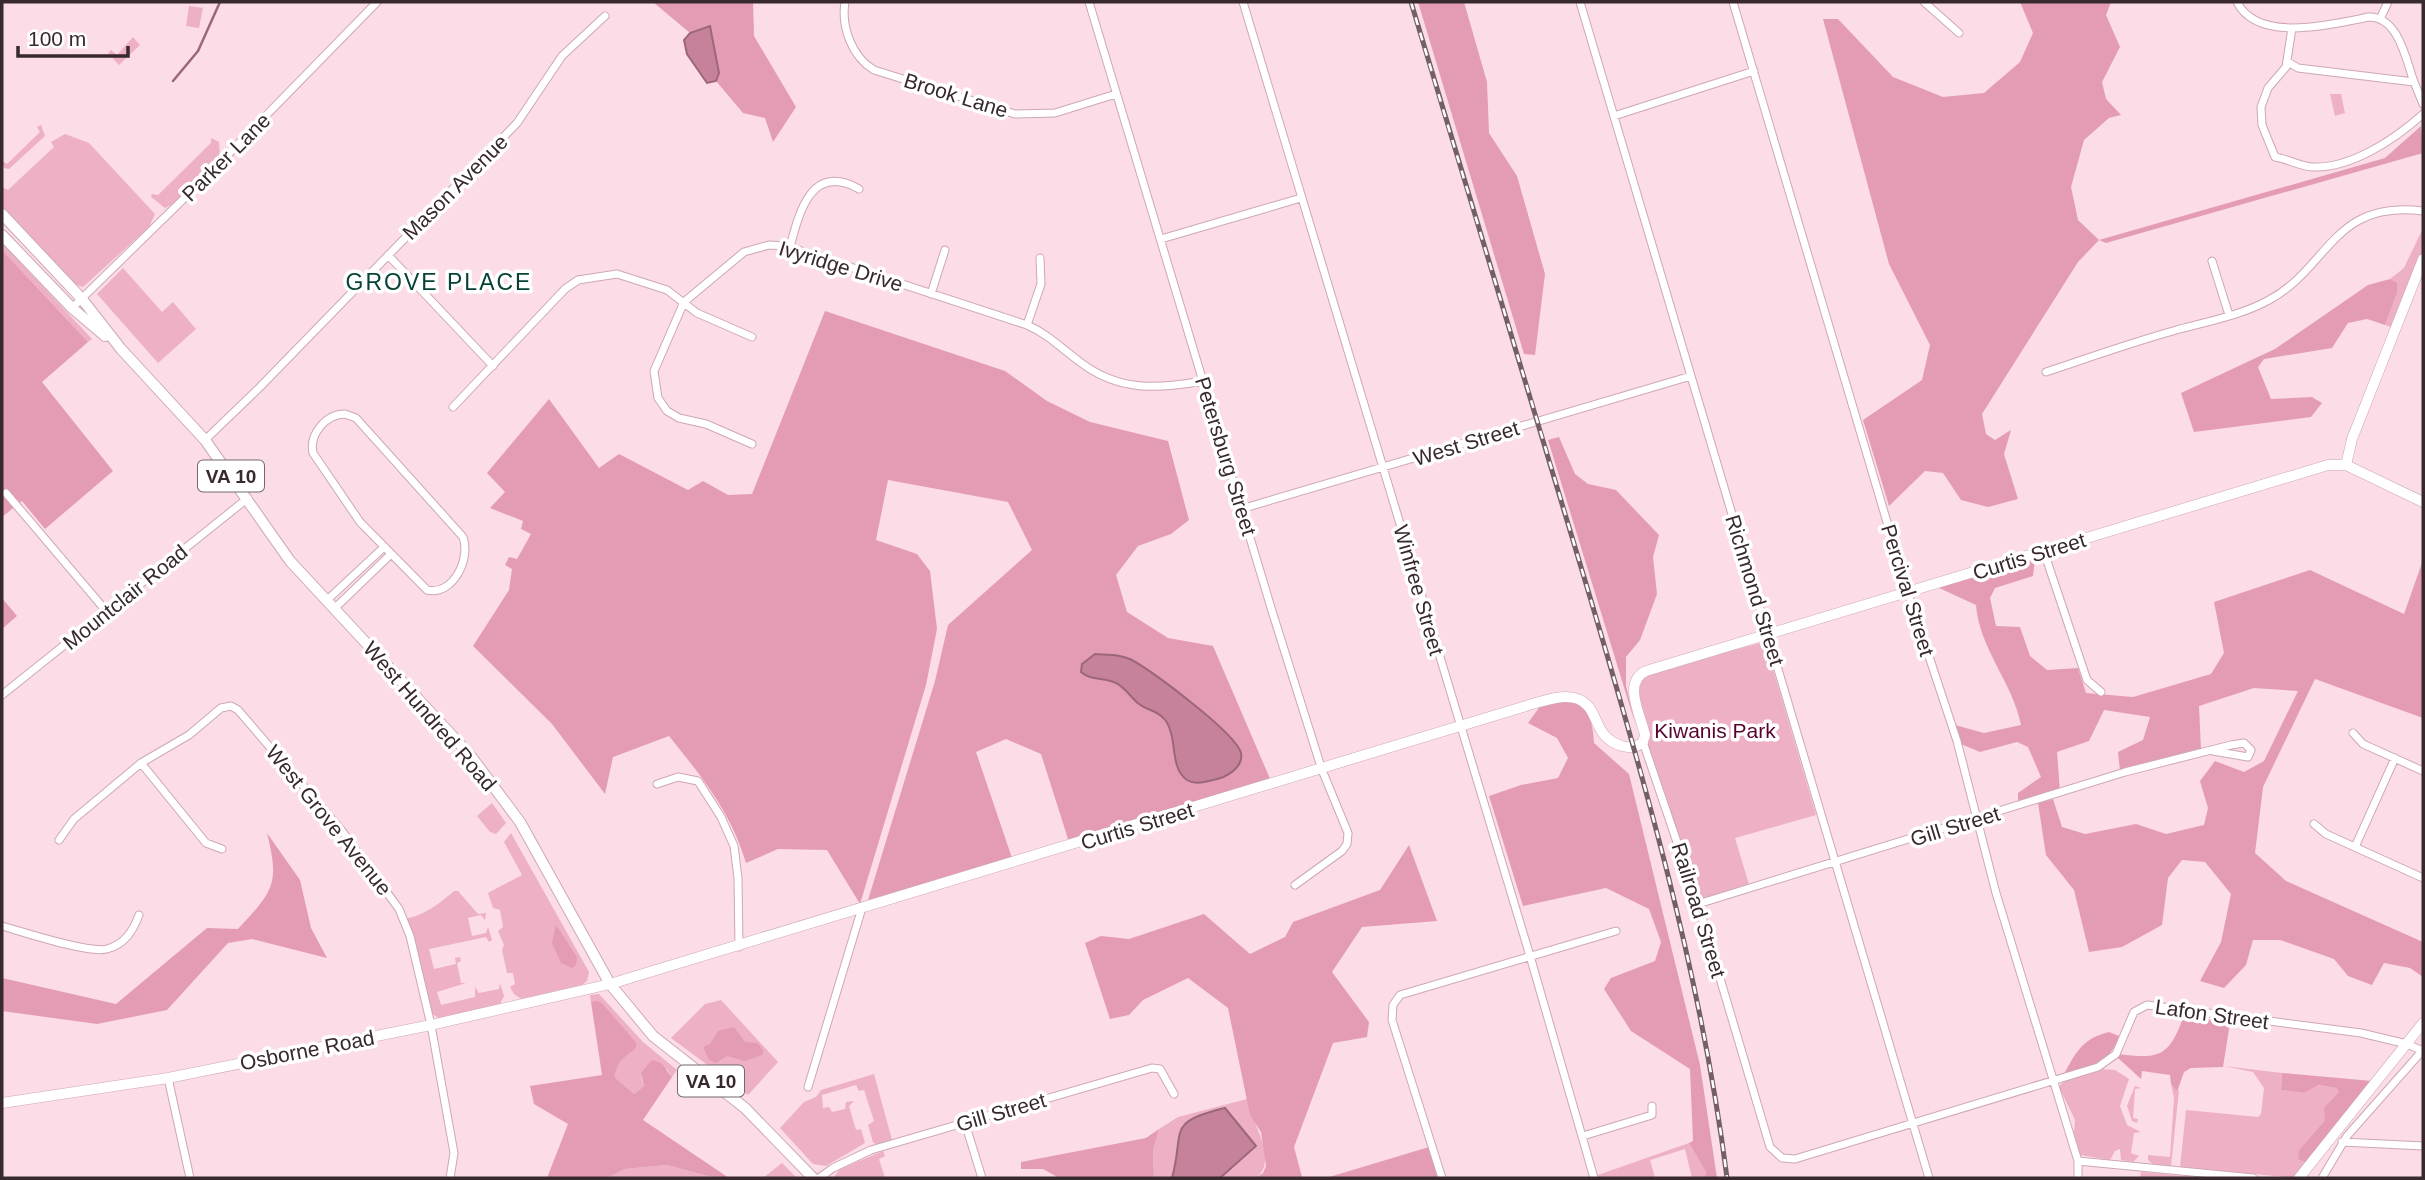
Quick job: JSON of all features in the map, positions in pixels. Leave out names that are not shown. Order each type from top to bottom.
[{"type":"main road","name":"West Hundred Road","points":[[2,214],[82,299],[121,349],[205,440],[290,561],[470,755],[520,822],[610,984],[653,1036],[746,1108],[813,1178]]},
{"type":"main road","name":"West Hundred Road","points":[[2,235],[72,308],[121,349]]},
{"type":"street","name":"Parker Lane","points":[[72,308],[377,2]]},
{"type":"street","name":"Brook Lane","points":[[845,2],[844,12],[852,46],[858,58],[874,70],[1015,114],[1055,113],[1116,94]]},
{"type":"street","name":"Petersburg Street","points":[[1089,2],[1322,770],[1349,838],[1335,858],[1295,885]]},
{"type":"street","name":"Winfree Street","points":[[1243,2],[1530,956],[1594,1178]]},
{"type":"street","name":"Richmond Street","points":[[1580,2],[1929,1178]]},
{"type":"street","name":"Percival Street","points":[[1733,2],[1908,593],[1957,741],[1996,894],[2078,1161],[2078,1178]]},
{"type":"street","points":[[1924,2],[1959,33]]},
{"type":"street","points":[[2237,2],[2246,15],[2292,28],[2311,28],[2369,17],[2381,19],[2397,37],[2423,104]]},
{"type":"street","points":[[2381,19],[2388,2]]},
{"type":"street","name":"Mason Avenue","points":[[205,440],[517,124],[562,56],[605,16]]},
{"type":"street","points":[[2292,28],[2288,62],[2268,88],[2261,107],[2262,125],[2275,157],[2311,167],[2334,164],[2388,143],[2423,114]]},
{"type":"street","points":[[2288,62],[2298,68],[2414,82]]},
{"type":"street","points":[[1614,116],[1754,71]]},
{"type":"street","points":[[790,247],[800,209],[815,189],[832,182],[859,189]]},
{"type":"street","points":[[1161,239],[1301,198]]},
{"type":"street","points":[[2046,373],[2270,300],[2286,289],[2329,242],[2354,223],[2403,209],[2423,211]]},
{"type":"street","name":"Ivyridge Drive","points":[[752,444],[706,424],[679,418],[667,411],[658,398],[654,371],[684,302],[744,252],[769,245],[790,247],[1027,325],[1046,335],[1088,368],[1114,381],[1155,388],[1203,381]]},
{"type":"street","points":[[931,294],[945,250]]},
{"type":"street","points":[[388,255],[493,366]]},
{"type":"street","points":[[1027,325],[1041,284],[1040,258]]},
{"type":"street","points":[[2423,259],[2352,439],[2346,465],[2423,502]]},
{"type":"street","points":[[2213,261],[2229,315]]},
{"type":"street","points":[[453,407],[565,289],[578,280],[617,274],[667,290],[697,313],[752,337]]},
{"type":"street","name":"West Street","points":[[1241,509],[1691,376]]},
{"type":"street","points":[[345,414],[356,418],[426,492],[465,543],[463,558],[452,583],[435,592],[422,587],[390,555],[355,516],[313,453],[312,438],[334,415],[345,414]]},
{"type":"street","name":"Curtis Street","points":[[1634,682],[1639,674],[1651,669],[2328,465],[2346,465]]},
{"type":"street","points":[[6,493],[107,612]]},
{"type":"street","name":"Mountclair Road","points":[[2,695],[247,498]]},
{"type":"street","points":[[330,605],[383,548]]},
{"type":"street","points":[[2044,552],[2087,680],[2101,692]]},
{"type":"street","points":[[330,605],[390,555]]},
{"type":"street","name":"Railroad Street","points":[[1634,682],[1645,735],[1643,743],[1698,904],[1768,1139]]},
{"type":"street","name":"Curtis Street","points":[[610,984],[1539,702],[1572,697],[1588,706],[1599,730],[1610,741],[1630,748],[1643,743]]},
{"type":"street","name":"West Grove Avenue","points":[[141,763],[189,735],[221,708],[231,706],[243,715],[343,832],[399,909],[410,936],[431,1025],[454,1153],[450,1178]]},
{"type":"street","points":[[2353,733],[2363,744],[2423,771]]},
{"type":"street","name":"Gill Street","points":[[1698,904],[1977,820],[2125,772],[2213,751]]},
{"type":"street","points":[[2355,847],[2395,758]]},
{"type":"street","points":[[59,840],[74,820],[141,763],[206,842],[222,849]]},
{"type":"street","points":[[657,784],[678,777],[698,781],[721,817],[737,859],[739,947]]},
{"type":"street","points":[[2314,824],[2326,834],[2423,878]]},
{"type":"street","points":[[808,1087],[862,908]]},
{"type":"street","points":[[2,926],[101,950],[118,945],[129,935],[139,915]]},
{"type":"street","points":[[1442,1178],[1392,1020],[1393,1005],[1400,995],[1616,931]]},
{"type":"street","name":"Osborne Road","points":[[2,1103],[168,1078],[431,1025],[610,984]]},
{"type":"street","name":"Lafon Street","points":[[1768,1139],[1777,1155],[1795,1159],[2111,1060],[2134,1012],[2147,1005],[2361,1033],[2423,1051]]},
{"type":"street","points":[[2299,1178],[2423,1023]]},
{"type":"street","points":[[2322,1178],[2342,1142],[2423,1051]]},
{"type":"street","name":"Gill Street","points":[[820,1178],[833,1168],[871,1150],[1152,1068],[1160,1069],[1174,1094]]},
{"type":"street","points":[[168,1078],[190,1178]]},
{"type":"street","points":[[1583,1136],[1652,1115],[1652,1107]]},
{"type":"street","points":[[965,1123],[982,1178]]},
{"type":"street","points":[[2342,1142],[2423,1146]]},
{"type":"street","points":[[2078,1161],[2253,1178]]},
{"type":"green space","points":[[189,6],[203,8],[199,28],[186,26]]},
{"type":"green space","points":[[133,37],[140,45],[119,65],[108,53],[111,50],[117,55]]},
{"type":"green space","points":[[2330,94],[2341,94],[2345,113],[2335,116]]},
{"type":"green space","points":[[41,125],[45,136],[9,169],[4,168],[2,161],[7,164],[40,132],[37,127]]},
{"type":"green space","points":[[65,134],[89,143],[155,214],[149,227],[83,287],[73,284],[2,209],[2,187],[8,190],[54,147],[51,142]]},
{"type":"green space","points":[[211,138],[219,142],[220,156],[173,204],[165,208],[151,197],[152,194],[158,195],[211,143]]},
{"type":"green space","points":[[2423,228],[2423,251],[2393,328],[2385,325],[2397,293],[2397,284],[2390,279],[2404,268]]},
{"type":"green space","points":[[2,243],[92,339],[88,342],[2,250]]},
{"type":"green space","points":[[123,268],[162,312],[173,302],[196,329],[158,363],[97,294]]},
{"type":"green space","name":"Kiwanis Park","points":[[1765,642],[1816,815],[1735,838],[1750,888],[1701,903],[1669,821],[1646,751],[1638,719],[1636,693],[1639,674]]},
{"type":"green space","points":[[492,803],[506,823],[496,834],[490,832],[477,816]]},
{"type":"green space","points":[[511,833],[589,972],[587,981],[582,985],[521,999],[510,987],[515,984],[513,973],[507,973],[502,950],[504,945],[498,931],[503,927],[500,910],[493,908],[488,893],[522,875],[504,842]]},
{"type":"green space","points":[[454,891],[458,891],[478,914],[486,913],[485,920],[481,915],[468,918],[472,936],[486,933],[488,927],[492,940],[489,942],[486,937],[429,949],[434,969],[456,964],[455,958],[460,957],[461,961],[457,963],[461,983],[466,983],[437,992],[441,1005],[475,997],[475,987],[479,993],[499,989],[500,983],[504,996],[500,1004],[442,1020],[432,1014],[407,918],[426,912]]},
{"type":"green space","points":[[599,994],[643,1042],[677,1070],[672,1077],[667,1069],[641,1077],[644,1086],[634,1094],[613,1077],[619,1063],[636,1048],[636,1042],[603,1004],[591,1002],[590,995]]},
{"type":"green space","points":[[721,1000],[778,1062],[748,1095],[671,1038],[705,1004]]},
{"type":"green space","points":[[2224,1066],[2282,1073],[2281,1090],[2304,1093],[2317,1085],[2338,1088],[2339,1092],[2325,1120],[2299,1150],[2308,1163],[2295,1178],[2180,1167],[2186,1110],[2258,1117],[2261,1114],[2264,1088],[2253,1072]]},
{"type":"green space","points":[[2102,1069],[2115,1070],[2129,1079],[2120,1106],[2127,1125],[2141,1132],[2134,1133],[2131,1153],[2139,1156],[2133,1162],[2121,1160],[2120,1149],[2115,1151],[2110,1160],[2080,1155],[2074,1133],[2075,1120],[2059,1087],[2063,1082]]},
{"type":"green space","points":[[874,1074],[892,1140],[877,1145],[873,1142],[868,1125],[874,1121],[864,1090],[859,1091],[856,1085],[822,1095],[823,1108],[829,1107],[832,1112],[845,1109],[846,1102],[854,1101],[849,1106],[856,1130],[861,1129],[865,1143],[826,1166],[813,1164],[780,1128],[804,1102],[816,1097],[821,1090]]},
{"type":"green space","points":[[2171,1084],[2177,1092],[2179,1090],[2171,1166],[2154,1165],[2148,1160],[2148,1155],[2170,1157],[2174,1098]]},
{"type":"green space","points":[[2135,1086],[2141,1088],[2135,1089],[2133,1118],[2138,1119],[2137,1123],[2132,1121],[2127,1106]]},
{"type":"green space","points":[[1247,1099],[1265,1152],[1262,1171],[1255,1178],[1154,1178],[1153,1151],[1159,1129],[1178,1117]]},
{"type":"green space","points":[[1689,1143],[1706,1172],[1706,1178],[1692,1178],[1685,1149],[1650,1160],[1655,1178],[1599,1178],[1598,1175]]},
{"type":"green space","points":[[883,1151],[885,1156],[879,1159],[885,1178],[833,1178],[840,1169]]},
{"type":"green space","points":[[782,1163],[797,1178],[763,1178]]},
{"type":"green space","points":[[667,1165],[715,1178],[607,1178],[625,1169]]},
{"type":"green space","points":[[2141,1172],[2194,1177],[2196,1178],[2140,1178]]},
{"type":"shaded area","points":[[653,2],[753,2],[754,36],[796,107],[773,142],[765,118],[743,113],[716,81],[716,53],[709,26],[690,33]]},
{"type":"shaded area","points":[[1418,2],[1464,2],[1487,82],[1489,133],[1517,176],[1545,274],[1535,355],[1524,354]]},
{"type":"shaded area","points":[[2020,2],[2111,2],[2106,15],[2120,47],[2102,82],[2106,99],[2121,115],[2109,118],[2084,140],[2071,187],[2078,220],[2099,240],[2078,262],[1982,414],[1986,434],[1995,440],[2011,430],[2004,454],[2018,499],[1988,507],[1961,500],[1943,473],[1925,471],[1889,506],[1863,420],[1922,380],[1930,345],[1889,264],[1823,19],[1838,19],[1893,77],[1943,97],[1984,93],[2020,62],[2033,33]]},
{"type":"shaded area","points":[[710,26],[719,73],[716,81],[707,83],[687,54],[684,40],[690,33]]},
{"type":"shaded area","points":[[2421,126],[2423,153],[2106,243],[2099,240],[2385,158]]},
{"type":"shaded area","points":[[2,250],[88,342],[42,382],[113,471],[45,529],[22,501],[2,517]]},
{"type":"shaded area","points":[[2390,279],[2397,283],[2397,293],[2385,325],[2367,319],[2348,323],[2332,348],[2264,359],[2258,367],[2271,399],[2312,397],[2322,403],[2311,417],[2194,432],[2181,393],[2275,349],[2368,285]]},
{"type":"shaded area","points":[[825,311],[1005,371],[1047,401],[1090,422],[1168,441],[1189,520],[1171,534],[1138,546],[1116,575],[1127,612],[1168,638],[1213,646],[1271,781],[1069,842],[1041,754],[1006,739],[976,752],[1012,858],[868,900],[935,681],[948,625],[1032,550],[1008,502],[888,480],[876,540],[917,554],[930,571],[937,629],[926,685],[860,904],[827,850],[778,849],[746,863],[724,811],[669,736],[613,757],[605,794],[552,724],[473,646],[509,590],[512,569],[505,565],[509,557],[517,559],[531,534],[521,529],[523,521],[490,508],[505,492],[487,473],[549,399],[599,468],[619,454],[688,490],[703,481],[728,495],[752,494]]},
{"type":"shaded area","points":[[1559,437],[1575,474],[1588,484],[1616,490],[1659,535],[1653,557],[1657,594],[1640,640],[1626,657],[1626,686],[1635,723],[1548,440]]},
{"type":"shaded area","points":[[2035,559],[2033,576],[1995,588],[1990,598],[1996,626],[2020,627],[2030,656],[2047,670],[2078,668],[2086,693],[2133,697],[2211,674],[2224,653],[2214,602],[2310,570],[2404,614],[2423,560],[2423,718],[2315,679],[2263,787],[2255,853],[2286,881],[2423,942],[2423,977],[2410,968],[2384,963],[2372,985],[2348,976],[2334,959],[2280,940],[2253,940],[2246,965],[2224,988],[2200,981],[2221,942],[2231,894],[2205,862],[2182,860],[2168,878],[2162,925],[2122,947],[2089,952],[2074,890],[2046,855],[2038,803],[2053,799],[2062,827],[2085,834],[2136,824],[2166,834],[2204,825],[2208,808],[2200,781],[2215,761],[2244,772],[2264,761],[2298,691],[2254,688],[2199,706],[2201,749],[2120,771],[2118,752],[2143,740],[2150,717],[2104,710],[2089,741],[2057,752],[2060,792],[2018,805],[2018,793],[2041,777],[2028,747],[2017,742],[1980,752],[1961,744],[1955,725],[1984,733],[2021,725],[2011,695],[1983,636],[1976,605],[1937,587]]},
{"type":"shaded area","points":[[2,598],[17,616],[2,629]]},
{"type":"shaded area","points":[[1095,654],[1132,660],[1192,703],[1236,744],[1241,753],[1237,768],[1218,779],[1200,783],[1187,780],[1178,768],[1170,728],[1163,717],[1139,704],[1116,683],[1089,677],[1081,672],[1082,664]]},
{"type":"shaded area","points":[[1572,700],[1587,712],[1593,729],[1594,743],[1629,774],[1700,1065],[1717,1178],[1706,1178],[1706,1172],[1689,1143],[1693,1141],[1690,1069],[1631,1031],[1604,989],[1611,978],[1655,961],[1661,942],[1649,909],[1606,888],[1523,906],[1489,796],[1521,785],[1558,778],[1568,758],[1557,738],[1528,723],[1541,705]]},
{"type":"shaded area","points":[[267,833],[300,880],[311,928],[327,958],[252,939],[228,943],[167,1010],[97,1024],[2,1011],[2,978],[116,1004],[207,928],[238,929],[266,896],[270,886],[273,865]]},
{"type":"shaded area","points":[[1409,845],[1437,921],[1362,927],[1332,972],[1369,1022],[1367,1037],[1333,1043],[1294,1147],[1302,1177],[1313,1178],[1255,1178],[1263,1173],[1266,1166],[1261,1132],[1250,1115],[1228,1008],[1188,978],[1143,1000],[1129,1015],[1110,1019],[1085,943],[1101,936],[1129,939],[1204,914],[1250,954],[1285,937],[1293,922],[1380,890]]},
{"type":"shaded area","points":[[556,925],[577,957],[576,965],[572,968],[561,963],[552,943]]},
{"type":"shaded area","points":[[591,1002],[603,1004],[636,1042],[636,1048],[620,1062],[614,1077],[634,1094],[644,1086],[641,1073],[652,1060],[661,1063],[672,1077],[643,1120],[729,1178],[715,1178],[667,1165],[625,1169],[607,1178],[547,1178],[568,1124],[534,1104],[530,1086],[602,1075]]},
{"type":"shaded area","points":[[2184,1015],[2230,1023],[2223,1067],[2191,1068],[2184,1072],[2177,1092],[2171,1084],[2170,1075],[2142,1071],[2141,1079],[2118,1058],[2119,1054],[2145,1056],[2162,1052],[2174,1039]]},
{"type":"shaded area","points":[[734,1027],[745,1042],[758,1043],[763,1050],[762,1055],[745,1061],[727,1056],[716,1063],[709,1060],[703,1047],[710,1044],[718,1031]]},
{"type":"shaded area","points":[[2109,1032],[2119,1036],[2105,1058],[2090,1067],[2064,1074],[2086,1042]]},
{"type":"shaded area","points":[[2282,1073],[2372,1081],[2308,1163],[2298,1159],[2299,1150],[2325,1120],[2324,1108],[2339,1092],[2337,1088],[2318,1085],[2304,1093],[2281,1090]]},
{"type":"shaded area","points":[[1225,1108],[1256,1146],[1220,1178],[1172,1178],[1179,1139],[1185,1124],[1193,1118]]},
{"type":"shaded area","points":[[1159,1129],[1153,1151],[1154,1178],[1059,1178],[1043,1169],[1021,1169],[1021,1162],[1146,1138]]},
{"type":"shaded area","points":[[1429,1147],[1438,1178],[1326,1178]]},
{"type":"waterway","points":[[173,81],[198,51],[220,2]]},
{"type":"railway","points":[[1411,2],[1584,577],[1648,800],[1702,1025],[1727,1178]]},
{"type":"district","name":"GROVE PLACE","points":[[439,282]]}]
